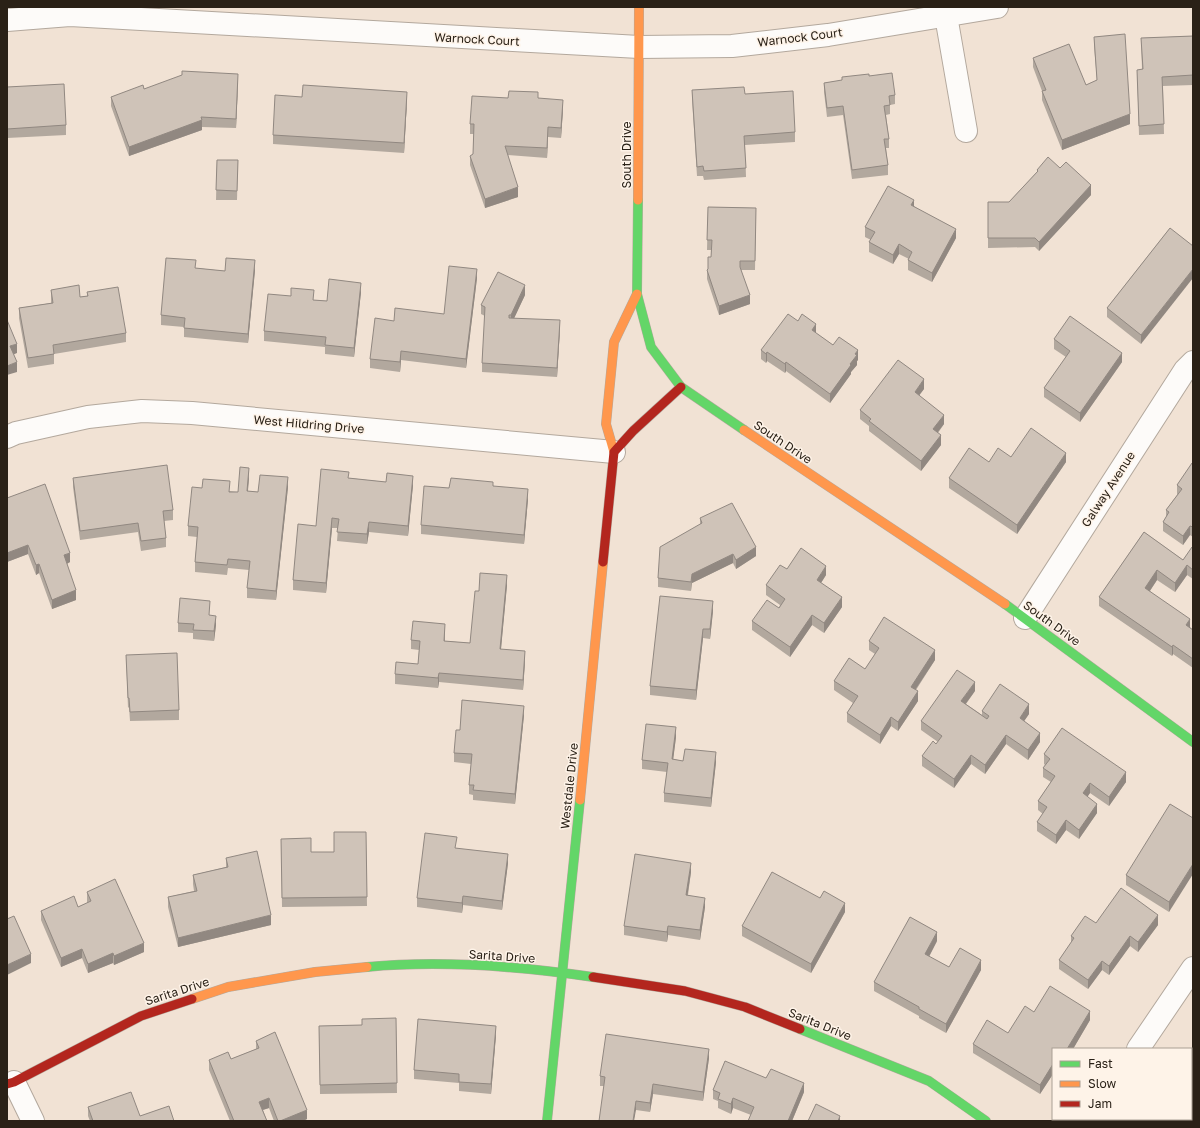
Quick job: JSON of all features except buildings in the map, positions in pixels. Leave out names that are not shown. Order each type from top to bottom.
[{"type":"street","name":"South Drive","points":[[639,7],[637,294],[651,347],[681,387],[1025,618],[1193,742]]},
{"type":"street","name":"Warnock Court","points":[[7,20],[70,15],[639,47],[732,46],[828,35],[997,7]]},
{"type":"street","points":[[946,16],[966,131]]},
{"type":"street","name":"Westdale Drive","points":[[547,1121],[614,452],[606,424],[614,342],[637,294]]},
{"type":"street","name":"Galway Avenue","points":[[1025,618],[1185,370],[1193,362]]},
{"type":"street","points":[[614,452],[681,387]]},
{"type":"street","name":"West Hildring Drive","points":[[7,437],[88,417],[142,411],[192,413],[614,452]]},
{"type":"street","name":"Sarita Drive","points":[[11,1083],[141,1016],[228,987],[315,972],[398,964],[480,965],[563,973],[685,990],[745,1006],[929,1081],[986,1121]]},
{"type":"street","points":[[1139,1048],[1193,968]]},
{"type":"street","points":[[11,1083],[33,1121]]},
{"type":"traffic: fast","points":[[638,200],[637,294],[651,347],[681,387],[744,430]]},
{"type":"traffic: fast","points":[[1005,604],[1193,742]]},
{"type":"traffic: fast","points":[[547,1121],[580,800]]},
{"type":"traffic: fast","points":[[367,967],[423,964],[480,965],[593,977]]},
{"type":"traffic: fast","points":[[800,1029],[929,1081],[986,1121]]},
{"type":"traffic: slow","points":[[638,200],[639,7]]},
{"type":"traffic: slow","points":[[614,452],[606,424],[614,342],[637,294]]},
{"type":"traffic: slow","points":[[744,430],[1005,604]]},
{"type":"traffic: slow","points":[[580,800],[603,562]]},
{"type":"traffic: slow","points":[[192,999],[228,987],[315,972],[367,967]]},
{"type":"traffic: jam","points":[[603,562],[614,452],[633,431],[681,387]]},
{"type":"traffic: jam","points":[[593,977],[685,991],[745,1007],[800,1029]]},
{"type":"traffic: jam","points":[[7,1084],[14,1082],[141,1016],[192,999]]}]
